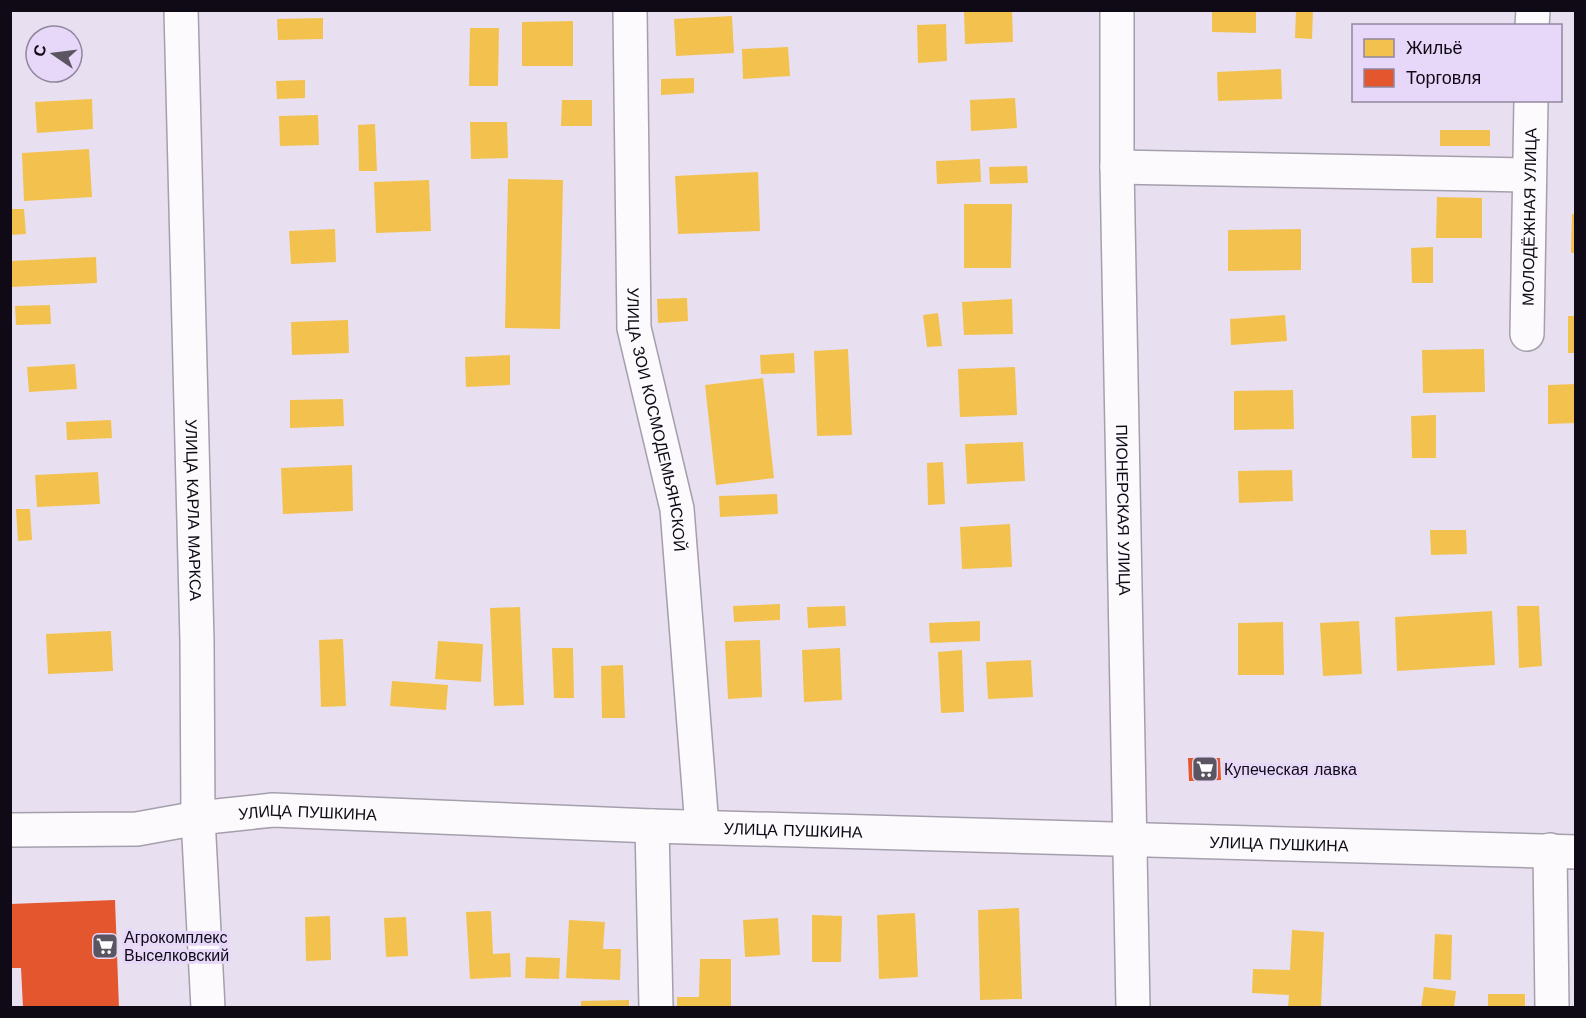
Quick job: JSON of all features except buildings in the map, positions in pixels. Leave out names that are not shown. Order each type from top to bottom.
[{"type":"street","name":"УЛИЦА КАРЛА МАРКСА","points":[[181,10],[197,641],[198,818],[208,1008]]},
{"type":"street","name":"УЛИЦА ЗОИ КОСМОДЕМЬЯНСКОЙ","points":[[630,10],[634,328],[677,509],[702,827]]},
{"type":"street","name":"ПИОНЕРСКАЯ УЛИЦА","points":[[1117,10],[1117,168],[1133,1008]]},
{"type":"street","name":"МОЛОДЁЖНАЯ УЛИЦА","points":[[1527,334],[1531,102]]},
{"type":"street","points":[[1117,168],[1529,175]]},
{"type":"street","name":"УЛИЦА ПУШКИНА","points":[[10,830],[137,829],[198,818],[273,810],[652,826],[1563,851]]},
{"type":"street","points":[[652,826],[656,1008]]},
{"type":"street","points":[[1552,1008],[1563,851]]},
{"type":"place","name":"Купеческая лавка","points":[[1205,769]]},
{"type":"place","name":"Агрокомплекс Выселковский","points":[[105,946]]}]
